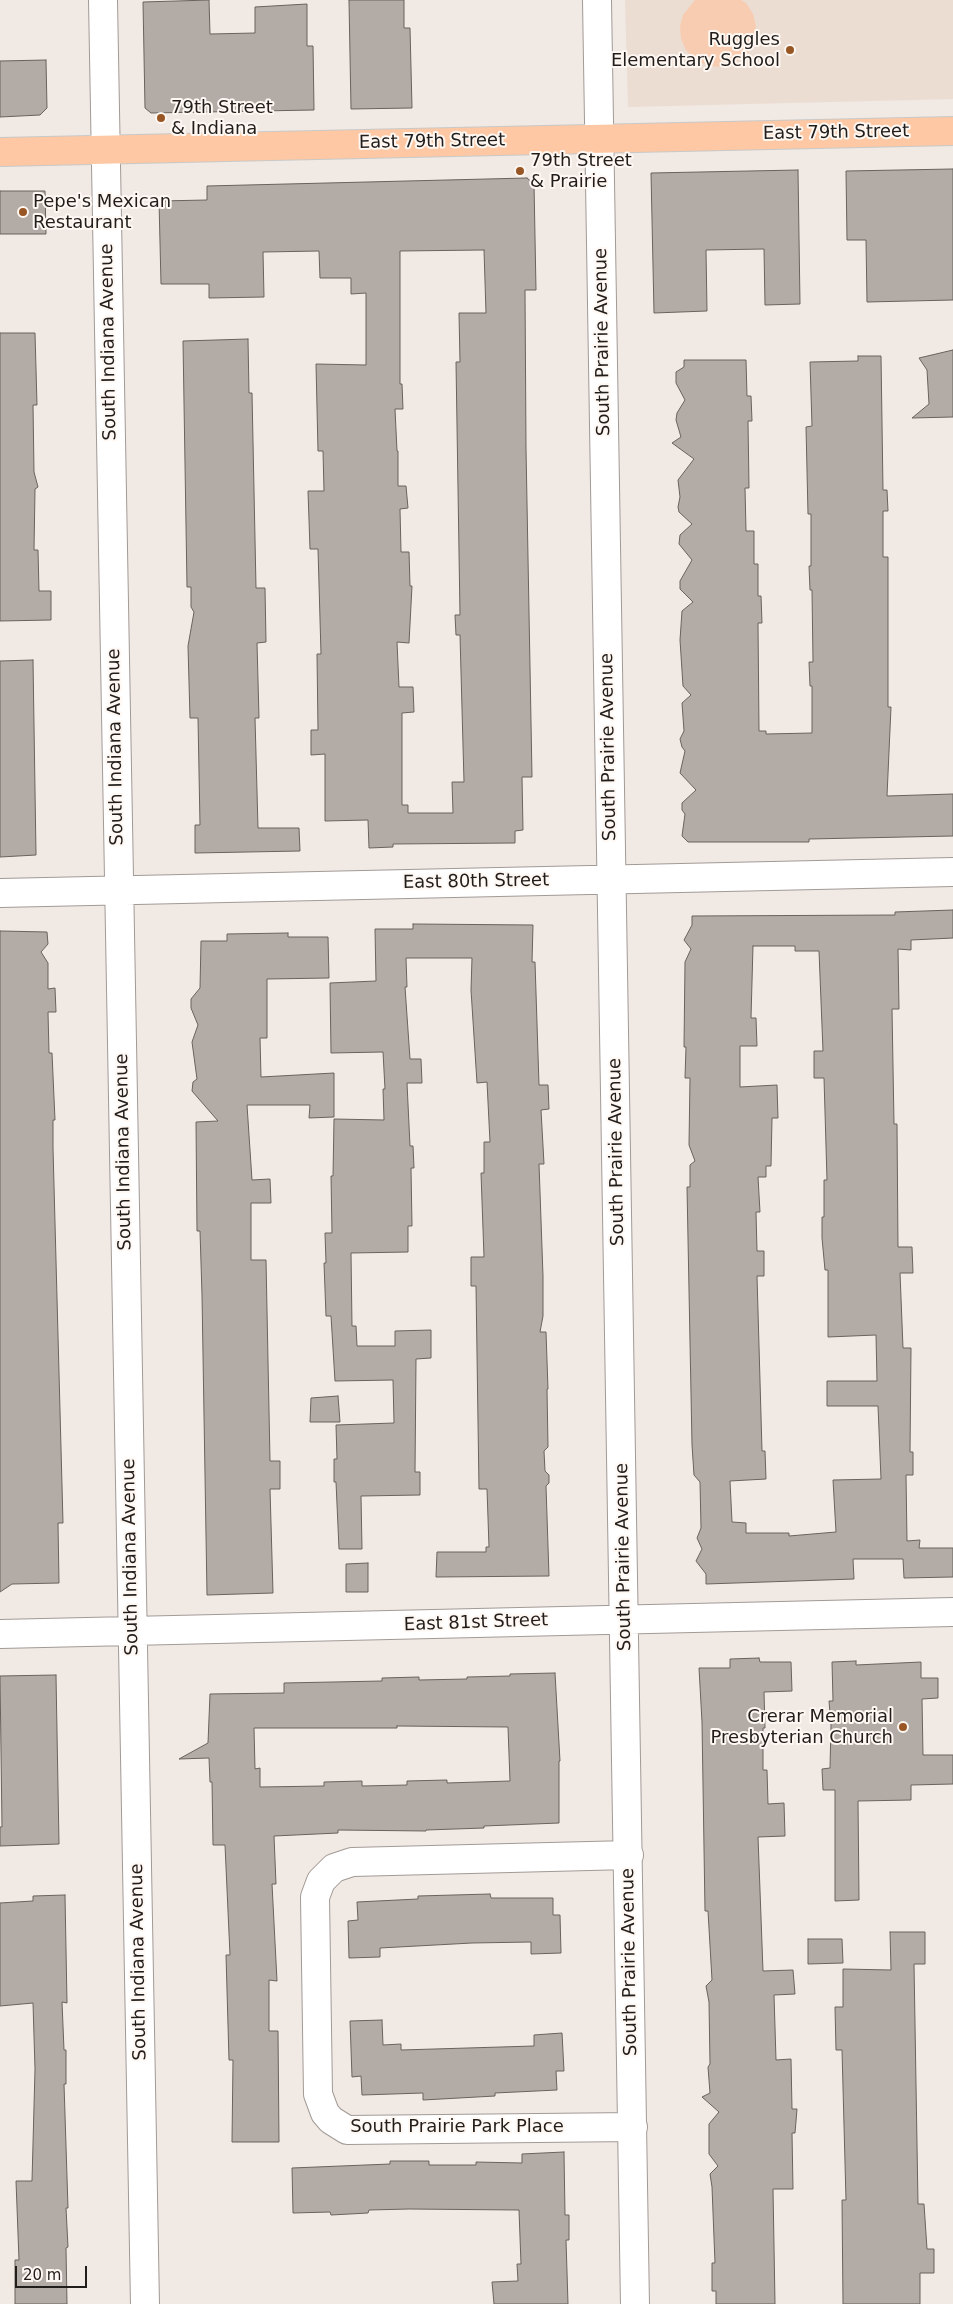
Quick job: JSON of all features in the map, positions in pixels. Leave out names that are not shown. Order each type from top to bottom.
[{"type":"main road","name":"East 79th Street","points":[[0,152],[953,131]]},
{"type":"street","name":"South Indiana Avenue","points":[[103,0],[145,2304]]},
{"type":"street","name":"South Prairie Avenue","points":[[597,0],[635,2304]]},
{"type":"street","name":"East 80th Street","points":[[0,893],[953,872]]},
{"type":"street","name":"East 81st Street","points":[[0,1634],[953,1612]]},
{"type":"street","name":"South Prairie Park Place","points":[[629,1855],[352,1862],[334,1868],[320,1881],[315,1897],[319,2099],[325,2113],[331,2120],[347,2130],[633,2127]]},
{"type":"shaded area","name":"Ruggles Elementary School","points":[[625,0],[953,0],[953,99],[628,107]]},
{"type":"shaded area","points":[[695,0],[741,0],[746,3],[753,14],[756,26],[755,38],[750,50],[741,59],[730,65],[718,67],[706,65],[695,59],[686,50],[681,39],[680,26],[683,15]]},
{"type":"building","points":[[209,0],[210,34],[255,33],[255,7],[307,4],[307,46],[313,46],[314,110],[151,113],[145,108],[143,2]]},
{"type":"building","points":[[349,0],[404,0],[404,28],[410,28],[412,108],[351,109]]},
{"type":"building","points":[[46,60],[47,108],[40,115],[0,117],[0,61]]},
{"type":"building","points":[[953,169],[953,300],[867,302],[866,240],[847,240],[846,171]]},
{"type":"building","points":[[798,170],[800,304],[765,305],[764,249],[706,250],[707,311],[654,313],[651,173]]},
{"type":"building","points":[[527,178],[534,184],[536,290],[525,290],[532,777],[522,777],[523,830],[515,831],[515,843],[393,844],[393,847],[369,848],[368,820],[325,821],[325,754],[311,755],[311,730],[318,730],[317,654],[321,654],[318,549],[310,549],[308,491],[324,491],[323,451],[318,451],[316,364],[366,365],[366,293],[351,294],[351,278],[320,278],[319,251],[263,252],[264,297],[209,298],[209,284],[161,284],[159,201],[207,200],[207,186]],"holes":[[[484,250],[486,313],[459,313],[460,362],[456,362],[460,615],[455,615],[456,635],[460,635],[464,782],[452,782],[453,813],[408,813],[408,805],[402,805],[402,713],[414,712],[413,687],[399,687],[397,642],[409,643],[412,586],[410,586],[409,552],[401,552],[400,509],[408,508],[406,486],[398,486],[395,409],[403,409],[402,384],[400,384],[400,251]]]},
{"type":"building","name":"Pepe's Mexican Restaurant","points":[[0,191],[45,191],[46,234],[0,234]]},
{"type":"building","points":[[0,333],[35,333],[37,405],[33,405],[34,472],[38,487],[35,489],[34,550],[38,550],[39,591],[51,591],[51,620],[0,621]]},
{"type":"building","points":[[248,339],[249,393],[252,393],[256,588],[265,588],[266,642],[257,643],[259,718],[255,718],[258,828],[299,828],[300,851],[195,853],[195,825],[200,825],[198,718],[190,718],[188,646],[194,612],[191,607],[191,587],[187,587],[183,341]]},
{"type":"building","points":[[953,350],[953,417],[912,418],[929,404],[927,370],[919,358]]},
{"type":"building","points":[[858,356],[881,356],[883,490],[887,490],[888,511],[883,511],[883,557],[888,557],[888,707],[891,707],[887,796],[953,794],[953,836],[809,839],[809,842],[688,842],[682,836],[685,814],[682,810],[682,803],[696,790],[680,773],[685,751],[680,739],[684,731],[682,703],[691,695],[683,686],[680,640],[682,611],[693,602],[680,589],[680,581],[692,560],[679,544],[680,535],[692,524],[679,512],[678,480],[694,459],[672,443],[681,437],[676,420],[677,413],[685,400],[676,383],[676,372],[684,367],[684,360],[746,360],[747,396],[751,396],[752,421],[748,421],[749,488],[745,488],[746,531],[754,531],[754,564],[758,564],[758,596],[761,596],[762,623],[758,623],[759,731],[766,731],[766,734],[812,733],[812,686],[810,686],[809,662],[813,662],[812,590],[810,590],[809,566],[811,566],[811,514],[808,514],[806,427],[812,426],[810,362],[858,361]]},
{"type":"building","points":[[33,660],[36,855],[0,857],[0,661]]},
{"type":"building","points":[[953,910],[953,938],[911,940],[911,950],[898,949],[899,1009],[892,1009],[894,1124],[897,1124],[898,1247],[912,1247],[913,1273],[900,1273],[903,1348],[911,1348],[910,1452],[913,1452],[913,1475],[906,1475],[907,1541],[920,1540],[919,1548],[953,1548],[953,1577],[904,1578],[903,1559],[853,1559],[854,1579],[706,1584],[706,1574],[696,1561],[702,1549],[697,1538],[701,1528],[700,1482],[694,1475],[692,1445],[687,1187],[690,1187],[690,1165],[695,1161],[689,1145],[690,1078],[685,1078],[686,1047],[684,1047],[685,962],[691,949],[684,940],[692,925],[692,916],[895,915],[895,912]],"holes":[[[753,946],[795,946],[795,951],[819,951],[823,1051],[814,1051],[814,1078],[824,1078],[827,1180],[824,1180],[822,1238],[825,1270],[828,1270],[828,1337],[876,1335],[877,1381],[827,1381],[827,1406],[878,1406],[881,1479],[833,1480],[836,1532],[789,1536],[789,1533],[746,1533],[746,1523],[732,1522],[730,1481],[766,1479],[765,1451],[762,1451],[757,1276],[764,1276],[764,1251],[757,1251],[756,1212],[760,1212],[758,1177],[766,1177],[766,1166],[771,1166],[772,1118],[778,1118],[777,1085],[740,1087],[740,1046],[757,1046],[756,1018],[751,1018]]]},
{"type":"building","points":[[413,924],[533,925],[532,962],[535,962],[539,1085],[548,1085],[549,1109],[541,1110],[544,1164],[539,1164],[543,1276],[543,1316],[540,1332],[546,1332],[548,1389],[548,1447],[544,1451],[545,1471],[549,1475],[549,1483],[546,1486],[549,1576],[436,1577],[437,1552],[486,1552],[486,1547],[489,1547],[487,1489],[479,1489],[476,1286],[471,1286],[471,1257],[484,1257],[481,1173],[484,1173],[484,1142],[490,1142],[487,1082],[477,1083],[471,990],[472,958],[406,958],[407,987],[405,987],[410,1059],[421,1059],[422,1083],[407,1083],[410,1146],[413,1146],[414,1168],[411,1168],[412,1226],[408,1226],[408,1252],[351,1253],[352,1326],[356,1326],[357,1346],[395,1346],[395,1331],[431,1330],[431,1358],[416,1359],[415,1472],[420,1472],[420,1495],[361,1496],[362,1549],[339,1549],[336,1482],[334,1482],[334,1459],[337,1459],[336,1425],[394,1423],[393,1380],[335,1381],[331,1316],[326,1316],[324,1263],[326,1263],[325,1233],[332,1233],[331,1176],[333,1176],[334,1119],[384,1120],[383,1089],[385,1089],[383,1052],[331,1053],[330,983],[376,981],[375,929],[413,929]]},
{"type":"building","points":[[0,931],[47,932],[48,944],[41,952],[48,963],[48,989],[55,988],[56,1012],[48,1012],[49,1053],[52,1053],[55,1120],[53,1120],[53,1148],[63,1523],[58,1523],[59,1583],[12,1584],[0,1592]]},
{"type":"building","points":[[288,933],[288,937],[328,937],[329,978],[267,979],[267,1038],[260,1038],[261,1077],[334,1073],[334,1117],[309,1118],[310,1105],[247,1105],[252,1180],[270,1179],[271,1203],[251,1203],[251,1260],[266,1260],[270,1461],[280,1461],[280,1489],[270,1489],[273,1593],[207,1595],[202,1295],[200,1231],[197,1231],[196,1122],[218,1121],[192,1091],[193,1082],[197,1079],[192,1042],[198,1025],[191,1008],[191,999],[200,988],[201,941],[227,941],[227,934]]},
{"type":"building","points":[[338,1396],[340,1422],[310,1422],[311,1398]]},
{"type":"building","points":[[368,1563],[368,1592],[346,1592],[346,1564]]},
{"type":"building","points":[[759,1658],[760,1662],[791,1662],[792,1691],[764,1692],[763,1770],[767,1770],[768,1804],[784,1803],[785,1836],[758,1837],[763,1971],[793,1970],[795,1994],[774,1995],[776,2060],[791,2059],[792,2109],[797,2109],[795,2133],[792,2133],[793,2189],[773,2189],[775,2304],[716,2304],[716,2291],[712,2291],[712,2263],[715,2263],[710,2174],[718,2166],[709,2154],[709,2124],[719,2112],[702,2097],[710,2093],[708,2067],[710,2064],[709,2002],[706,1986],[712,1980],[708,1911],[705,1911],[702,1722],[699,1668],[730,1668],[730,1659]]},
{"type":"building","points":[[856,1661],[856,1665],[921,1662],[921,1678],[938,1678],[938,1698],[922,1699],[923,1755],[953,1755],[953,1784],[911,1785],[911,1800],[858,1801],[859,1900],[835,1901],[835,1790],[823,1790],[822,1769],[830,1768],[831,1725],[829,1701],[833,1701],[832,1662]]},
{"type":"building","points":[[555,1673],[560,1761],[559,1823],[484,1826],[484,1828],[426,1831],[338,1830],[338,1833],[274,1836],[276,1884],[272,1884],[277,1981],[269,1980],[269,2031],[278,2031],[279,2142],[232,2142],[233,2060],[229,2060],[226,1955],[230,1955],[225,1845],[213,1845],[212,1782],[210,1782],[209,1758],[179,1759],[208,1743],[210,1694],[284,1693],[284,1683],[382,1681],[382,1678],[419,1677],[419,1680],[467,1679],[467,1677],[510,1676],[510,1674]],"holes":[[[508,1727],[510,1781],[447,1783],[447,1780],[407,1781],[407,1785],[362,1786],[362,1781],[324,1782],[324,1786],[260,1787],[260,1768],[255,1769],[254,1728]]]},
{"type":"building","points":[[56,1675],[59,1844],[0,1846],[0,1827],[2,1827],[0,1676]]},
{"type":"building","points":[[490,1894],[491,1898],[553,1898],[553,1915],[560,1915],[561,1953],[531,1954],[531,1942],[472,1943],[380,1948],[380,1957],[349,1958],[348,1921],[358,1920],[357,1902],[418,1899],[418,1896]]},
{"type":"building","points":[[65,1895],[67,2003],[62,2002],[64,2050],[66,2050],[66,2084],[64,2084],[68,2208],[66,2208],[68,2247],[66,2248],[67,2304],[15,2304],[15,2260],[19,2260],[16,2181],[32,2181],[35,2069],[33,2003],[0,2006],[0,1903],[33,1901],[33,1896]]},
{"type":"building","points":[[890,1932],[925,1932],[925,1964],[914,1964],[918,2204],[924,2204],[927,2249],[934,2249],[934,2273],[920,2273],[920,2304],[843,2304],[842,2200],[846,2200],[842,2050],[836,2050],[835,2007],[843,2007],[843,1969],[891,1970]]},
{"type":"building","points":[[808,1939],[842,1939],[843,1963],[808,1964]]},
{"type":"building","points":[[382,2020],[383,2045],[401,2044],[401,2050],[534,2046],[534,2035],[562,2033],[564,2071],[556,2071],[557,2090],[495,2093],[495,2096],[423,2100],[423,2093],[362,2095],[361,2076],[352,2077],[350,2021]]},
{"type":"building","points":[[564,2152],[565,2215],[569,2215],[569,2240],[566,2240],[568,2304],[494,2304],[492,2282],[518,2281],[517,2264],[521,2264],[519,2210],[369,2210],[368,2213],[331,2215],[330,2212],[293,2213],[292,2168],[390,2164],[390,2161],[429,2161],[429,2165],[476,2165],[476,2162],[522,2163],[522,2154]]},
{"type":"place","name":"Ruggles Elementary School","points":[[790,50]]},
{"type":"place","name":"79th Street & Indiana","points":[[161,118]]},
{"type":"place","name":"79th Street & Prairie","points":[[520,171]]},
{"type":"place","name":"Pepe's Mexican Restaurant","points":[[23,212]]},
{"type":"place","name":"Crerar Memorial Presbyterian Church","points":[[903,1727]]}]
